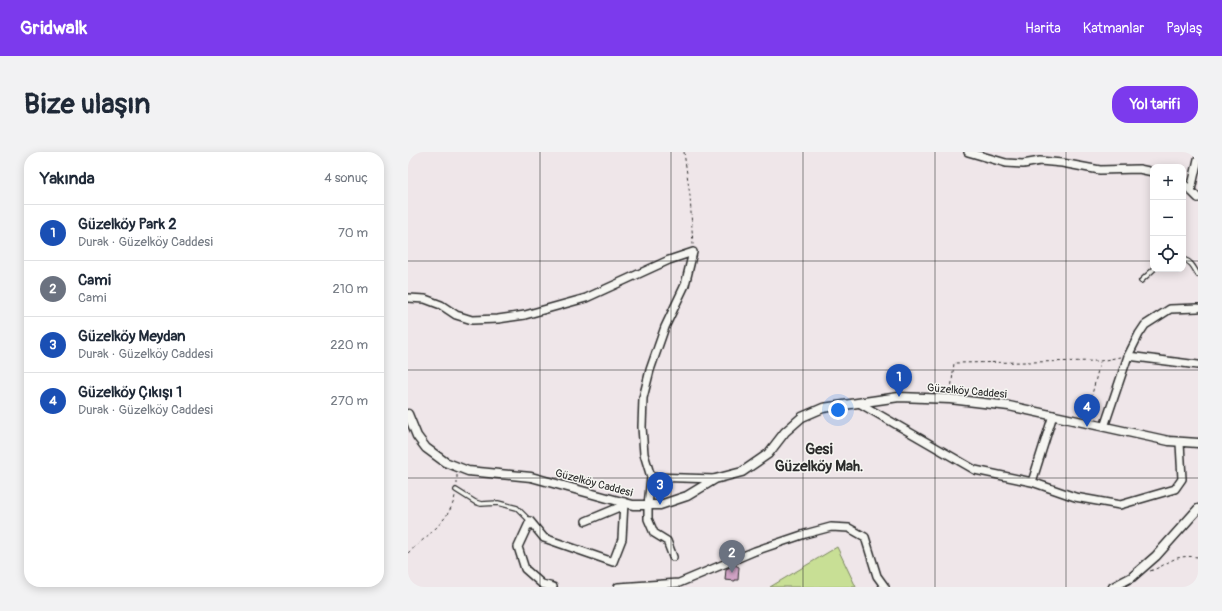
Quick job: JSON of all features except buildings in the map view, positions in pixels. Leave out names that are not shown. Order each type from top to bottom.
[{"type":"street","points":[[968,152],[1006,163],[1023,164],[1040,161],[1062,163],[1100,170],[1139,169],[1150,171]]},
{"type":"street","points":[[1191,190],[1196,182],[1198,158]]},
{"type":"street","points":[[1186,186],[1198,198]]},
{"type":"street","points":[[408,298],[425,299],[441,305],[456,315],[472,320],[498,319],[525,315],[586,298],[669,260],[693,252]]},
{"type":"street","points":[[673,557],[667,541],[654,533],[648,519],[651,477],[644,454],[642,427],[643,398],[650,370],[665,327],[685,285],[693,252]]},
{"type":"street","points":[[1104,427],[1128,356],[1145,325],[1170,309],[1198,308]]},
{"type":"street","points":[[1128,356],[1198,365]]},
{"type":"street","name":"Güzelköy Caddesi","points":[[408,414],[417,436],[426,448],[445,462],[468,471],[531,477],[623,504],[634,505],[660,505],[688,496],[715,479],[742,472],[768,454],[786,432],[802,417],[823,408],[899,397],[950,399],[1009,406],[1180,443],[1198,443]]},
{"type":"street","points":[[859,403],[975,470],[1032,482],[1075,496],[1120,505],[1175,488],[1182,479],[1180,443]]},
{"type":"street","points":[[1032,482],[1053,415]]},
{"type":"street","points":[[651,477],[715,479]]},
{"type":"street","points":[[553,587],[541,586],[525,569],[518,547],[530,521],[544,538],[613,562],[622,539],[623,504],[586,521]]},
{"type":"street","points":[[1113,587],[1132,577],[1156,556],[1198,510]]},
{"type":"street","points":[[618,587],[679,583],[755,551],[831,527],[849,528],[865,537],[877,576],[885,587]]},
{"type":"lane","points":[[1186,260],[1193,266],[1198,275]]},
{"type":"lane","points":[[1141,281],[1151,272]]},
{"type":"lane","points":[[456,490],[481,504],[498,502],[517,508],[530,521]]},
{"type":"path","points":[[684,152],[690,196],[693,252]]},
{"type":"path","points":[[950,399],[954,363],[1100,361],[1128,356]]},
{"type":"path","points":[[1085,423],[1100,361]]},
{"type":"path","points":[[408,553],[435,529],[446,516],[454,501],[458,484],[456,466]]},
{"type":"path","points":[[1139,571],[1152,571],[1173,559],[1182,556],[1198,557]]},
{"type":"green space","points":[[837,547],[856,587],[770,587]]},
{"type":"place","name":"Güzelköy Park 2","points":[[899,397]]},
{"type":"place","name":"Güzelköy Çıkışı 1","points":[[1087,427]]},
{"type":"place","name":"Güzelköy Meydan","points":[[660,505]]},
{"type":"place","name":"Cami","points":[[732,573]]},
{"type":"district","name":"Gesi Güzelköy Mah.","points":[[819,458]]}]
